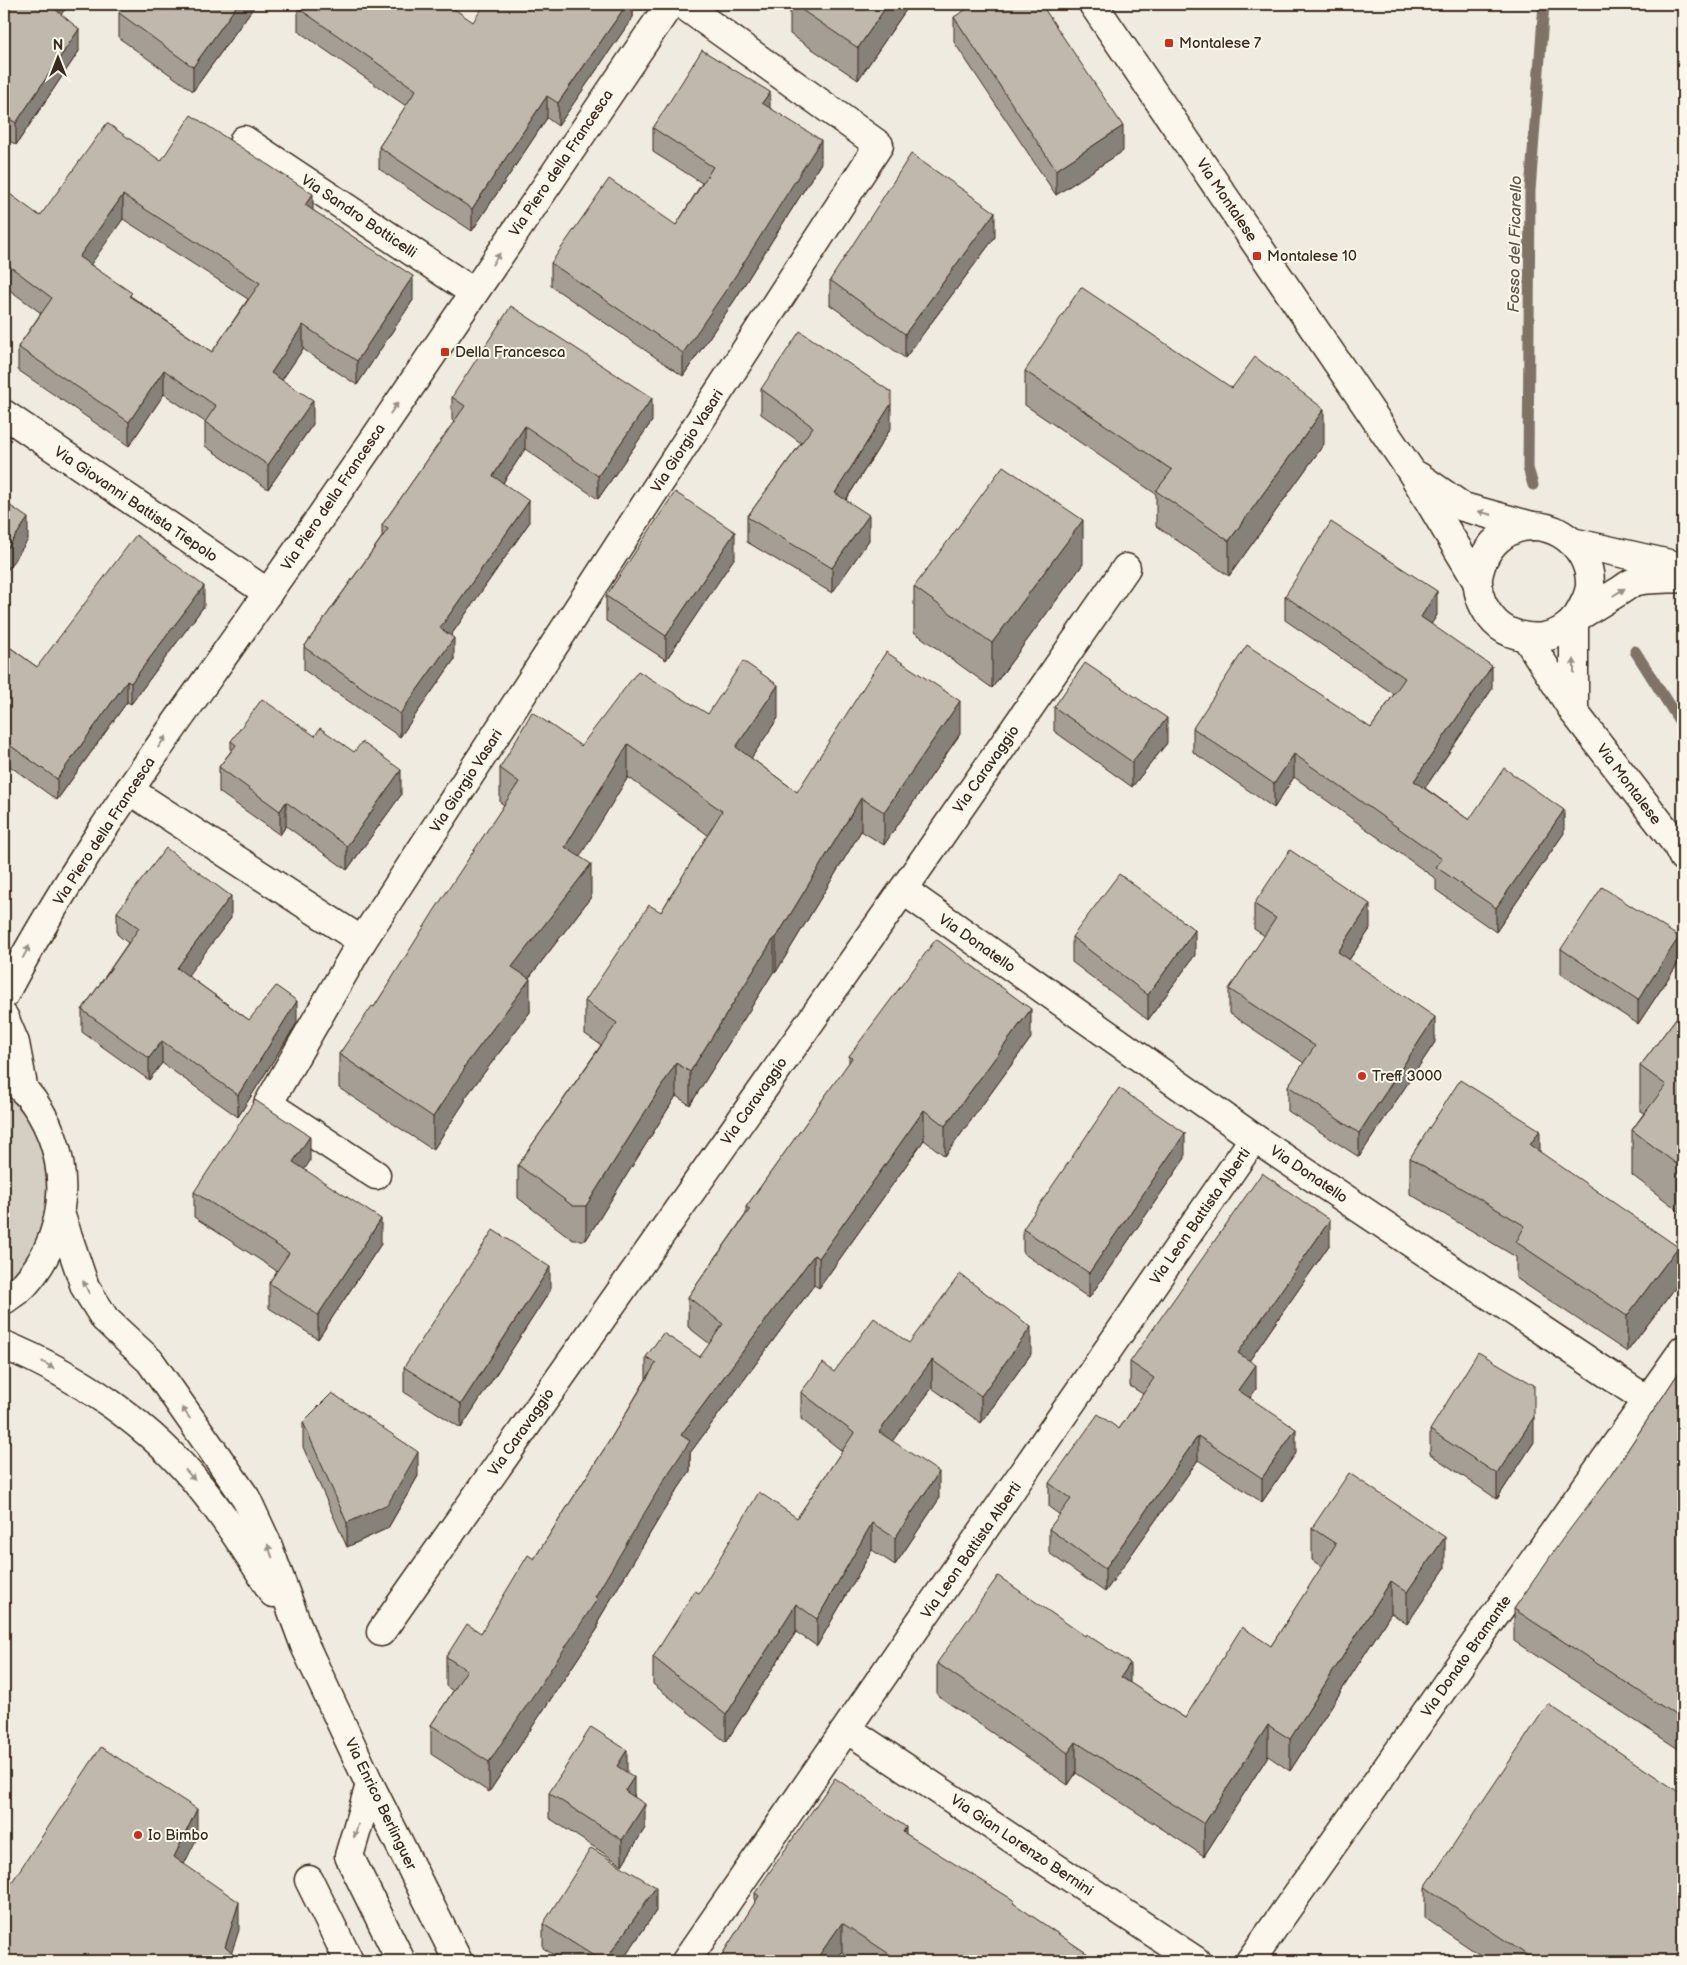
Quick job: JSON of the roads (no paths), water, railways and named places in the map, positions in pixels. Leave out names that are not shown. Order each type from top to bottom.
[{"type":"street","name":"Via Piero della Francesca","points":[[4,995],[34,938],[129,790],[268,593],[670,4]]},
{"type":"street","name":"Via Giorgio Vasari","points":[[376,1175],[268,1104],[362,940],[879,145],[682,4]]},
{"type":"street","name":"Via Montalese","points":[[1093,4],[1411,471],[1478,583]]},
{"type":"street","name":"Via Sandro Botticelli","points":[[244,140],[473,292]]},
{"type":"street","name":"Via Giovanni Battista Tiepolo","points":[[4,414],[268,593]]},
{"type":"street","name":"Via Montalese","points":[[1411,471],[1463,507],[1560,533],[1583,554],[1588,570],[1590,587],[1586,603],[1576,619],[1567,627],[1555,634],[1541,637],[1526,637],[1511,633],[1498,625],[1487,613],[1480,598],[1478,583],[1482,563],[1491,546],[1518,528],[1532,526]]},
{"type":"street","points":[[1572,542],[1683,567]]},
{"type":"street","name":"Via Caravaggio","points":[[381,1632],[903,890],[1126,568]]},
{"type":"street","points":[[1576,619],[1634,582],[1683,578]]},
{"type":"street","name":"Via Montalese","points":[[1574,712],[1576,619]]},
{"type":"street","name":"Via Montalese","points":[[1526,637],[1574,712],[1676,845],[1683,857]]},
{"type":"street","points":[[129,790],[362,940]]},
{"type":"street","name":"Via Donatello","points":[[903,890],[1254,1138],[1647,1400]]},
{"type":"street","points":[[4,1017],[15,1043],[14,1083],[49,1127],[61,1169],[60,1213],[48,1251],[24,1284],[4,1300]]},
{"type":"street","name":"Via Leon Battista Alberti","points":[[686,1961],[1254,1138]]},
{"type":"street","points":[[60,1213],[85,1288],[105,1318],[150,1361],[246,1498],[266,1541],[305,1646]]},
{"type":"street","points":[[4,1345],[39,1360],[107,1400],[168,1451],[202,1488],[242,1543],[305,1646]]},
{"type":"street","name":"Via Donato Bramante","points":[[1250,1961],[1683,1350]]},
{"type":"street","name":"Via Enrico Berlinguer","points":[[305,1646],[370,1785],[458,1961]]},
{"type":"street","name":"Via Gian Lorenzo Bernini","points":[[847,1730],[1196,1961]]},
{"type":"street","points":[[370,1785],[349,1856],[401,1961]]},
{"type":"street","points":[[309,1880],[349,1961]]},
{"type":"waterway","name":"Fosso del Ficarello","points":[[1533,485],[1528,468],[1530,191],[1544,4]]},
{"type":"waterway","name":"Fosso del Ficarello","points":[[1635,651],[1683,727]]},
{"type":"place","name":"Montalese 7","points":[[1169,43]]},
{"type":"place","name":"Montalese 10","points":[[1257,256]]},
{"type":"place","name":"Della Francesca","points":[[445,352]]},
{"type":"place","name":"Treff 3000","points":[[1362,1076]]},
{"type":"place","name":"Io Bimbo","points":[[138,1835]]}]
